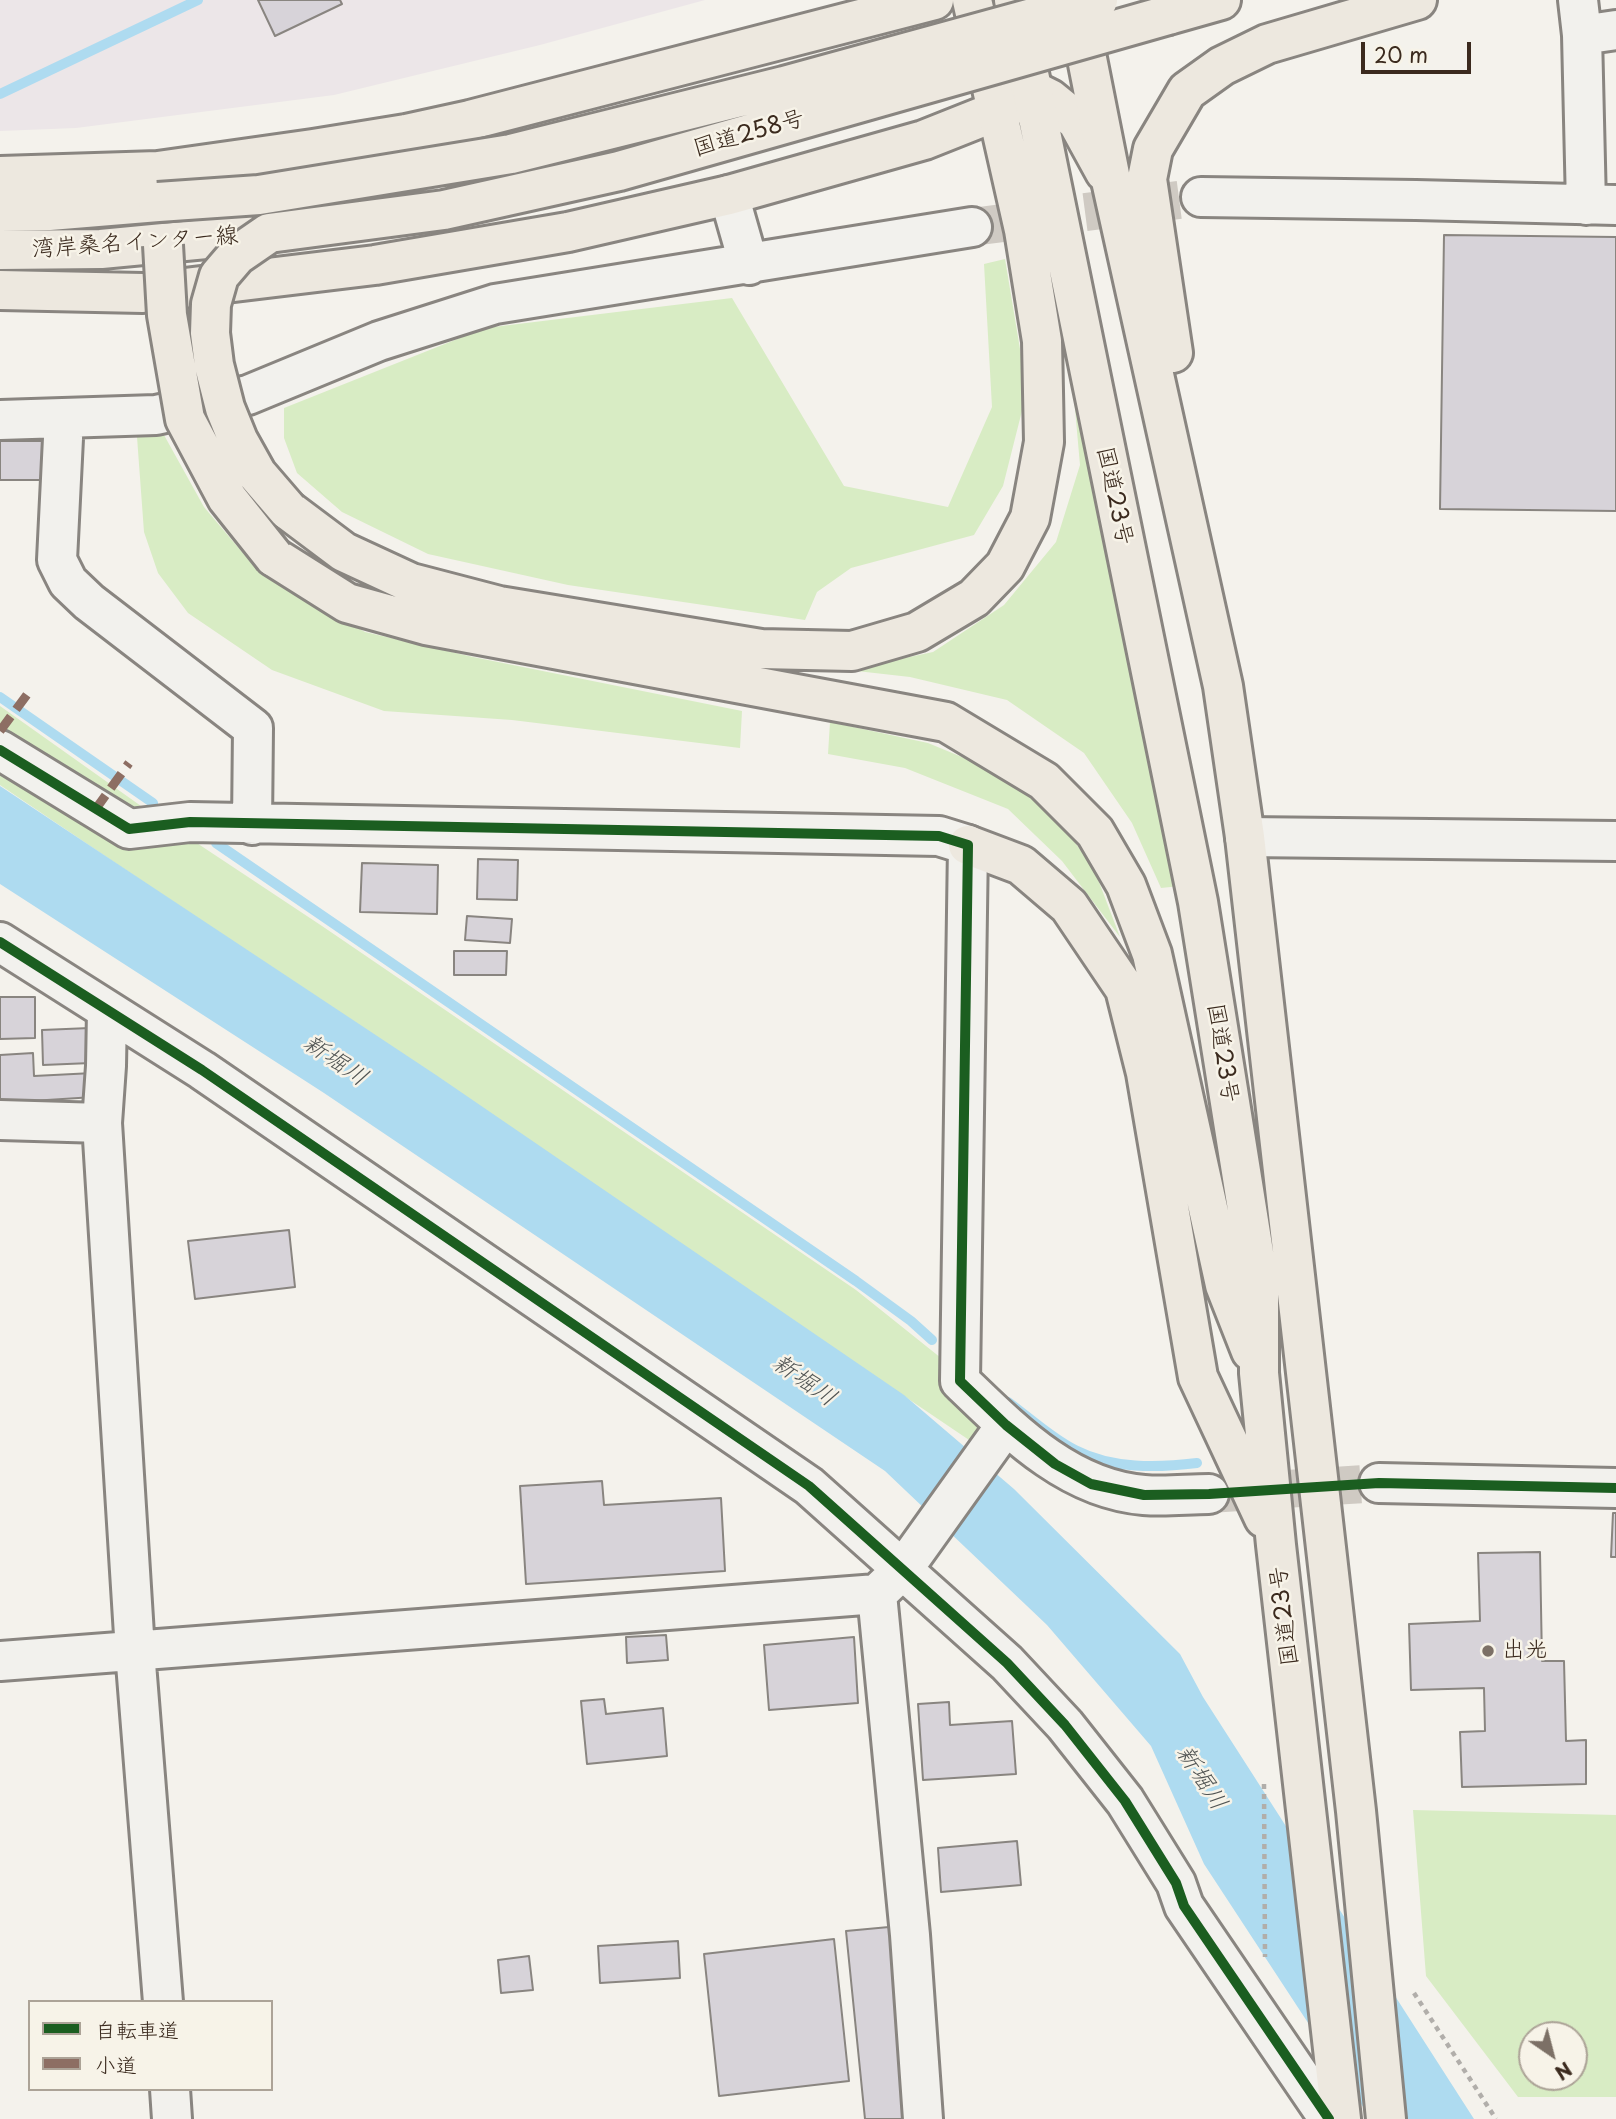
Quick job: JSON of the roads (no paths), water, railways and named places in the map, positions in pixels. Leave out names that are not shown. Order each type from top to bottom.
[{"type":"main road","points":[[0,176],[158,171],[406,134],[470,120],[934,0]]},
{"type":"main road","points":[[269,233],[237,255],[219,276],[211,303],[214,365],[225,408],[238,440],[257,474],[288,510],[344,552],[411,583],[499,606],[761,649],[852,651],[917,632],[974,597],[1005,566],[1030,517],[1044,442],[1042,341],[1024,230],[972,0]]},
{"type":"main road","name":"国道23号","points":[[1014,0],[1198,902],[1259,1284],[1259,1373],[1341,2119]]},
{"type":"main road","points":[[238,159],[303,169],[597,163],[731,133],[905,85],[959,77],[1012,105],[1031,91],[1045,69],[1055,38],[1047,0]]},
{"type":"main road","name":"国道23号","points":[[1075,0],[1112,185],[1223,686],[1245,837],[1356,1811],[1386,2119]]},
{"type":"main road","name":"国道258号","points":[[159,202],[259,195],[511,154],[784,86],[1098,0]]},
{"type":"main road","name":"国道258号","points":[[269,233],[444,210],[619,171],[1221,0]]},
{"type":"main road","points":[[1223,686],[1197,490],[1176,373],[1147,179],[1153,149],[1187,92],[1222,66],[1267,44],[1417,0]]},
{"type":"main road","points":[[1031,91],[1050,99],[1077,121],[1112,185]]},
{"type":"main road","points":[[0,290],[143,293],[375,265],[568,232],[729,195],[924,140],[994,94]]},
{"type":"main road","points":[[159,202],[167,315],[185,419],[227,498],[274,557],[347,603],[426,625],[946,722],[1044,781],[1095,832],[1126,885],[1152,954],[1226,1285],[1259,1373]]},
{"type":"main road","name":"湾岸桑名インター線","points":[[0,212],[159,202]]},
{"type":"main road","name":"湾岸桑名インター線","points":[[0,250],[101,249],[269,233]]},
{"type":"main road","points":[[968,845],[1021,865],[1069,906],[1125,989],[1146,1073],[1198,1377],[1276,1545]]},
{"type":"street","points":[[1201,197],[1601,205],[1592,22]]},
{"type":"street","points":[[729,195],[749,265]]},
{"type":"street","points":[[0,420],[156,415],[248,395],[379,341],[495,304],[972,227]]},
{"type":"street","points":[[64,418],[57,560],[68,582],[89,602],[253,728],[252,825]]},
{"type":"street","points":[[0,750],[129,829],[190,822],[939,836],[968,845],[960,1381],[998,1434],[1091,1484],[1144,1495],[1209,1494]]},
{"type":"street","points":[[1245,837],[1616,841]]},
{"type":"street","points":[[0,942],[202,1070],[809,1486],[1007,1663],[1065,1724],[1125,1801],[1176,1883],[1184,1906],[1329,2119]]},
{"type":"street","points":[[107,1012],[102,1123],[135,1651],[163,2000]]},
{"type":"street","points":[[0,1120],[102,1123]]},
{"type":"street","points":[[923,2119],[910,1935],[900,1570],[998,1434]]},
{"type":"street","points":[[1379,1483],[1616,1488]]},
{"type":"street","points":[[0,1661],[135,1651],[900,1570]]},
{"type":"street","points":[[170,2091],[172,2119]]},
{"type":"water","name":"新堀川","points":[[0,786],[436,1075],[904,1395],[1014,1489],[1180,1654],[1203,1697],[1474,2119],[1371,2119],[1204,1864],[1151,1746],[1047,1625],[885,1471],[324,1093],[0,884]]},
{"type":"waterway","points":[[0,94],[198,0]]},
{"type":"waterway","points":[[0,697],[153,803]]},
{"type":"waterway","points":[[216,843],[856,1281],[911,1321],[932,1340]]},
{"type":"waterway","points":[[1008,1402],[1058,1440],[1104,1461],[1166,1466],[1197,1463]]},
{"type":"tunnel","points":[[972,227],[1201,197]]},
{"type":"tunnel","points":[[1209,1494],[1379,1483]]},
{"type":"place","name":"出光","points":[[1488,1651]]}]
